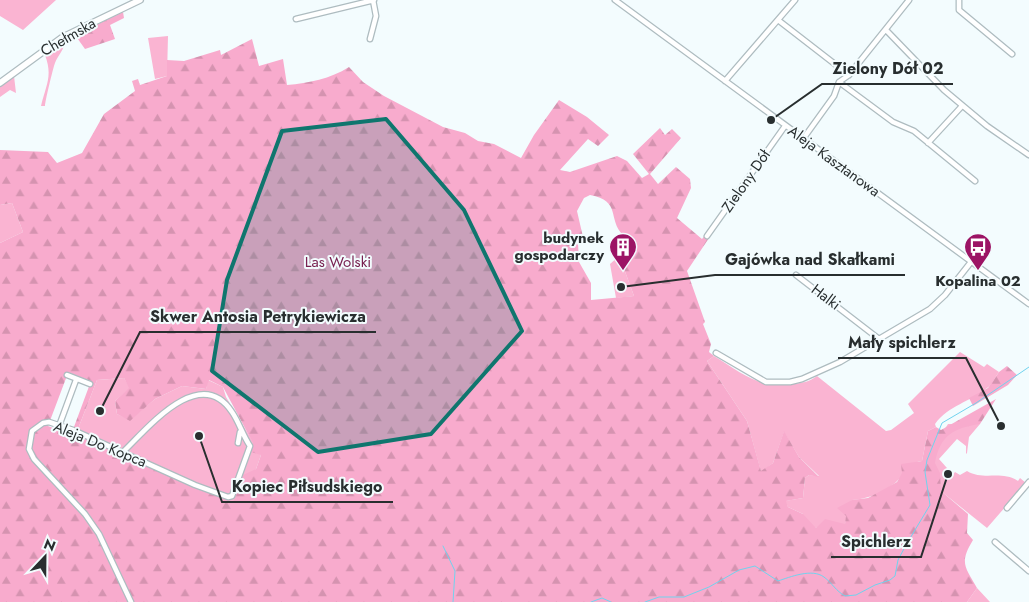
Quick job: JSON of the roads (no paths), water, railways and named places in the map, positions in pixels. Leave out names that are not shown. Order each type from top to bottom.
[{"type":"street","name":"Chełmska","points":[[0,83],[68,34],[140,0]]},
{"type":"street","points":[[296,19],[373,0],[376,16],[370,39]]},
{"type":"street","name":"Aleja Kasztanowa","points":[[615,0],[784,126],[1029,304]]},
{"type":"street","points":[[725,81],[795,0]]},
{"type":"street","points":[[803,139],[834,96],[839,82],[849,75],[908,0]]},
{"type":"street","points":[[960,0],[959,10],[1012,54]]},
{"type":"street","points":[[778,20],[849,75]]},
{"type":"street","points":[[886,30],[962,106],[1029,155]]},
{"type":"street","points":[[839,82],[893,122],[914,132],[975,181]]},
{"type":"street","points":[[928,143],[962,106]]},
{"type":"street","name":"Zielony Dół","points":[[707,236],[784,126]]},
{"type":"street","points":[[716,353],[766,382],[790,382],[840,362],[935,306],[971,262]]},
{"type":"street","name":"Halki","points":[[796,275],[879,339]]},
{"type":"street","points":[[67,375],[90,384]]},
{"type":"street","points":[[59,426],[76,380]]},
{"type":"street","points":[[123,452],[170,407],[181,399],[194,395],[209,396],[221,401],[232,411],[240,431],[238,443]]},
{"type":"street","name":"Aleja Do Kopca","points":[[131,602],[99,534],[85,514],[34,459],[29,449],[32,431],[37,426],[49,422],[228,498],[232,496],[250,446],[240,431]]},
{"type":"street","points":[[1008,508],[1029,482]]},
{"type":"street","points":[[994,542],[1029,571]]},
{"type":"waterway","points":[[645,602],[659,597],[684,597],[709,587],[739,570],[755,566],[778,581],[801,574],[819,574],[845,596],[856,595],[890,580],[895,576],[898,560],[930,505],[925,472],[927,460],[942,423],[976,403],[1029,367]]},
{"type":"waterway","points":[[443,546],[455,571],[453,602]]},
{"type":"waterway","points":[[591,602],[602,598],[611,602]]},
{"type":"place","name":"Zielony Dół 02","points":[[771,120]]},
{"type":"place","name":"budynek gospodarczy","points":[[623,271]]},
{"type":"place","name":"Kopalina 02","points":[[978,271]]},
{"type":"place","name":"Gajówka nad Skałkami","points":[[621,287]]},
{"type":"place","name":"Skwer Antosia Petrykiewicza","points":[[100,411]]},
{"type":"place","name":"Mały spichlerz","points":[[1001,426]]},
{"type":"place","name":"Kopiec Piłsudskiego","points":[[199,436]]},
{"type":"place","name":"Spichlerz","points":[[948,474]]},
{"type":"park label","name":"Las Wolski","points":[[338,262]]}]
